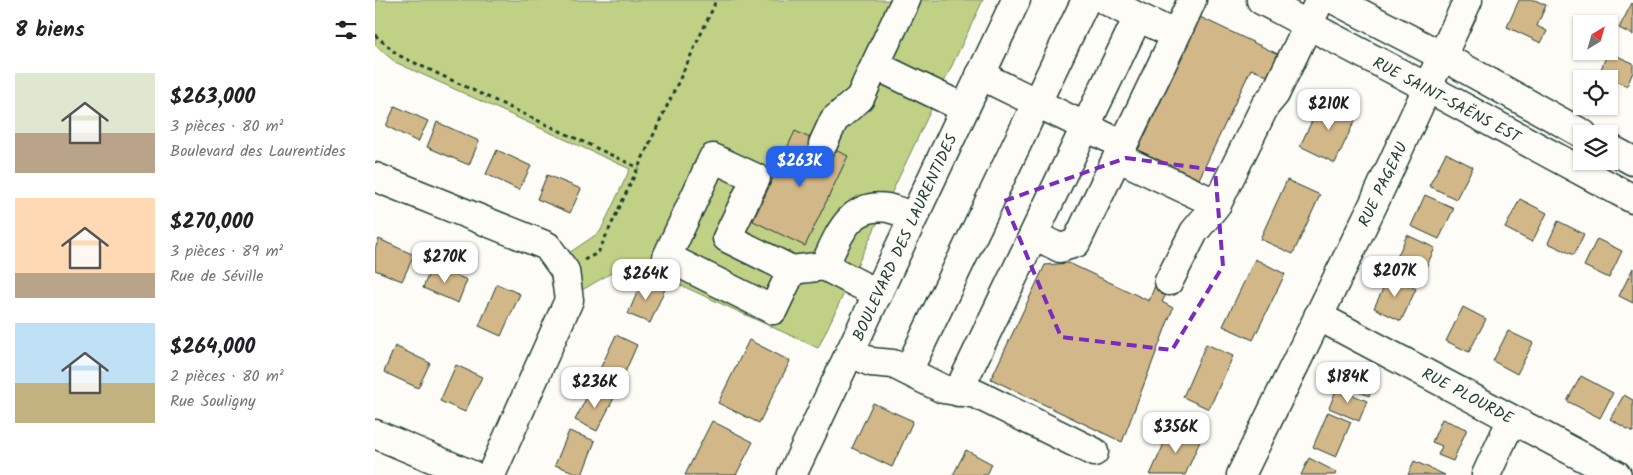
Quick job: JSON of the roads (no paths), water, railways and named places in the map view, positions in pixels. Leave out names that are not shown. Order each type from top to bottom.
[{"type":"street","points":[[823,144],[834,120],[860,98],[906,0]]},
{"type":"street","name":"BOULEVARD DES LAURENTIDES","points":[[792,475],[1016,0]]},
{"type":"street","points":[[908,371],[1086,0]]},
{"type":"street","points":[[1105,0],[1176,35]]},
{"type":"street","points":[[1034,235],[1060,248],[1076,244],[1192,0]]},
{"type":"street","name":"RUE SAINT-SAËNS EST","points":[[1261,0],[1633,199]]},
{"type":"street","points":[[1171,290],[1193,232],[1217,204],[1265,106],[1275,94],[1320,0]]},
{"type":"street","points":[[1335,0],[1443,56],[1573,128]]},
{"type":"street","name":"RUE PAGEAU","points":[[1241,475],[1373,205],[1468,0]]},
{"type":"street","points":[[958,392],[1138,17]]},
{"type":"street","points":[[875,65],[964,108]]},
{"type":"street","points":[[980,75],[1085,126],[1120,151],[1217,204]]},
{"type":"street","points":[[1618,153],[1633,162]]},
{"type":"street","points":[[792,270],[773,310],[667,257],[713,158],[756,178],[727,238],[792,270],[824,266],[877,294]]},
{"type":"street","points":[[375,177],[547,246],[565,271],[569,300],[491,475]]},
{"type":"street","points":[[824,266],[843,227],[858,212],[882,207],[914,216]]},
{"type":"street","name":"RUE PLOURDE","points":[[1318,316],[1617,475]]},
{"type":"street","points":[[850,352],[871,362],[893,364],[943,389],[976,394],[1094,452]]},
{"type":"street","points":[[1485,475],[1512,419]]},
{"type":"street","points":[[375,434],[472,475]]}]
